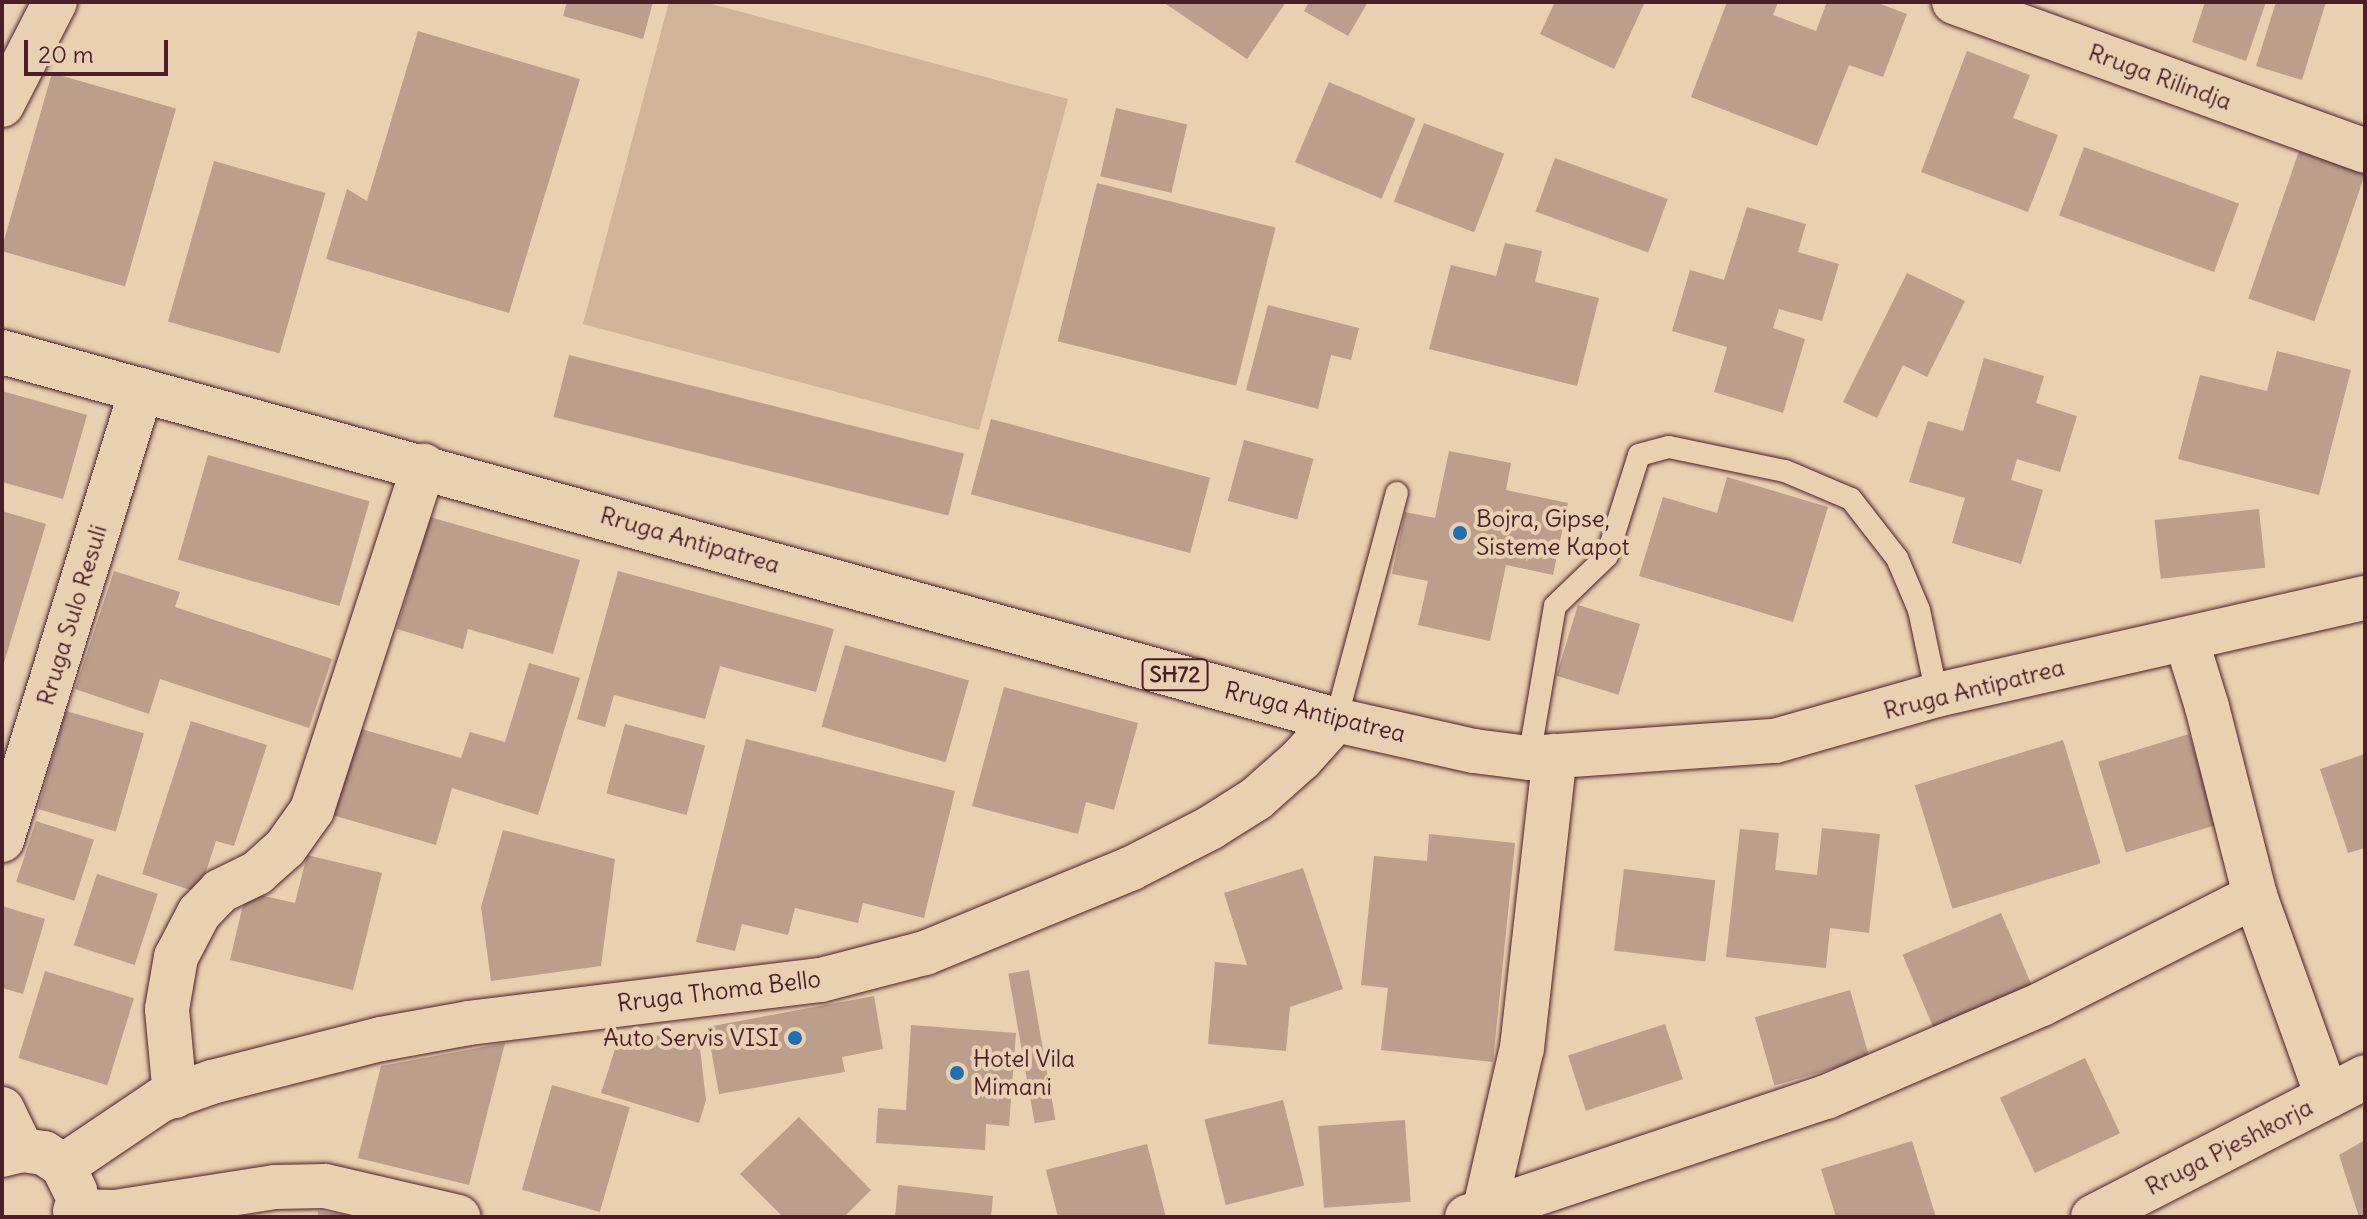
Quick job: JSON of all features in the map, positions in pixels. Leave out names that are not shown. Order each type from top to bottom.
[{"type":"street","points":[[2,105],[55,2]]},
{"type":"street","name":"Rruga Rilindja","points":[[1954,2],[2365,151]]},
{"type":"street","name":"Rruga Antipatrea","points":[[2,352],[1336,720],[1474,751],[1542,757],[1775,741],[1937,695],[2186,639],[2358,592]]},
{"type":"street","name":"Rruga Sulo Resuli","points":[[2,840],[141,390]]},
{"type":"street","points":[[175,1096],[168,1060],[167,1009],[176,957],[199,913],[220,891],[257,873],[285,848],[312,810],[424,466]]},
{"type":"street","points":[[2186,639],[2207,707],[2255,896],[2327,1096]]},
{"type":"street","name":"Rruga Thoma Bello","points":[[63,1166],[121,1124],[175,1096],[212,1082],[381,1039],[469,1023],[821,980],[925,953],[1130,869],[1210,828],[1256,799],[1301,759],[1336,720]]},
{"type":"street","points":[[1472,1216],[1522,1048],[1542,757]]},
{"type":"street","points":[[1472,1216],[1826,1097],[2042,1004],[2255,896]]},
{"type":"street","name":"Rruga Pjeshkorja","points":[[2093,1217],[2365,1077]]},
{"type":"street","points":[[2,1109],[12,1152],[44,1153],[63,1166],[75,1187],[74,1214],[115,1212],[275,1187],[325,1186],[458,1217]]},
{"type":"lane","points":[[1542,757],[1555,606],[1607,556],[1639,455],[1669,447],[1785,471],[1851,499],[1897,558],[1903,571],[1919,610],[1937,695]]},
{"type":"lane","points":[[1336,720],[1397,493]]},
{"type":"shaded area","points":[[669,2],[704,2],[1068,99],[979,430],[583,324]]},
{"type":"building","points":[[567,2],[653,2],[643,39],[563,16]]},
{"type":"building","points":[[1163,2],[1286,2],[1247,59]]},
{"type":"building","points":[[1309,2],[1368,2],[1348,36],[1304,11]]},
{"type":"building","points":[[1555,2],[1645,2],[1614,69],[1540,34]]},
{"type":"building","points":[[1727,2],[1778,2],[1773,15],[1816,31],[1827,2],[1875,2],[1907,14],[1883,77],[1849,65],[1817,146],[1691,97]]},
{"type":"building","points":[[2205,2],[2266,2],[2246,61],[2192,42]]},
{"type":"building","points":[[2276,2],[2326,2],[2302,80],[2256,66]]},
{"type":"building","points":[[418,31],[580,79],[509,313],[326,259],[347,189],[367,201]]},
{"type":"building","points":[[1967,51],[2030,75],[2013,118],[2058,135],[2028,212],[1921,172]]},
{"type":"building","points":[[52,73],[176,109],[125,286],[2,251]]},
{"type":"building","points":[[1329,82],[1416,119],[1382,199],[1295,162]]},
{"type":"building","points":[[1116,108],[1187,124],[1171,193],[1100,176]]},
{"type":"building","points":[[1424,123],[1504,154],[1474,232],[1394,201]]},
{"type":"building","points":[[2084,147],[2239,203],[2214,272],[2059,216]]},
{"type":"building","points":[[2299,151],[2365,174],[2314,321],[2248,299]]},
{"type":"building","points":[[1555,158],[1668,199],[1648,253],[1536,212]]},
{"type":"building","points":[[214,161],[326,193],[279,354],[168,322]]},
{"type":"building","points":[[1097,183],[1276,228],[1236,386],[1058,341]]},
{"type":"building","points":[[1747,207],[1806,224],[1798,252],[1839,264],[1822,321],[1779,309],[1773,328],[1805,339],[1783,413],[1714,392],[1727,347],[1672,331],[1690,270],[1724,280]]},
{"type":"building","points":[[1505,243],[1542,251],[1535,282],[1599,298],[1577,386],[1429,349],[1451,265],[1496,276]]},
{"type":"building","points":[[1907,273],[1965,301],[1927,377],[1903,365],[1877,418],[1843,402]]},
{"type":"building","points":[[1268,305],[1359,328],[1351,360],[1331,355],[1318,409],[1246,390]]},
{"type":"building","points":[[2277,351],[2351,370],[2319,495],[2178,459],[2200,375],[2267,391]]},
{"type":"building","points":[[569,355],[964,453],[948,516],[554,417]]},
{"type":"building","points":[[1984,358],[2044,376],[2036,403],[2077,416],[2060,472],[2017,459],[2011,480],[2043,490],[2021,564],[1952,543],[1965,498],[1909,482],[1928,421],[1963,431]]},
{"type":"building","points":[[2,391],[87,415],[63,499],[2,482]]},
{"type":"building","points":[[991,419],[1210,478],[1190,553],[971,494]]},
{"type":"building","points":[[1244,440],[1314,459],[1297,519],[1228,501]]},
{"type":"building","points":[[1449,451],[1511,463],[1506,490],[1568,503],[1553,575],[1506,565],[1490,641],[1418,625],[1428,581],[1392,574],[1405,512],[1435,518]]},
{"type":"building","points":[[208,455],[369,501],[339,606],[178,560]]},
{"type":"building","points":[[1727,477],[1828,507],[1793,622],[1639,576],[1663,497],[1717,513]]},
{"type":"building","points":[[2259,509],[2265,568],[2161,579],[2155,520]]},
{"type":"building","points":[[2,511],[46,524],[3,666],[2,666]]},
{"type":"building","points":[[430,517],[580,560],[553,654],[468,629],[463,649],[397,629]]},
{"type":"building","points":[[114,571],[180,592],[175,607],[332,659],[309,728],[160,679],[149,714],[75,689]]},
{"type":"building","points":[[618,571],[834,629],[816,692],[720,666],[705,719],[614,695],[605,727],[577,719]]},
{"type":"building","points":[[1578,605],[1640,624],[1619,695],[1556,676]]},
{"type":"building","points":[[845,645],[969,681],[946,762],[822,727]]},
{"type":"building","points":[[529,663],[580,678],[538,815],[452,788],[436,845],[332,815],[358,728],[461,758],[470,732],[505,742]]},
{"type":"building","points":[[1004,687],[1138,723],[1114,810],[1086,802],[1078,834],[972,806]]},
{"type":"building","points":[[66,711],[144,733],[116,831],[38,809]]},
{"type":"building","points":[[191,721],[267,745],[234,846],[216,841],[199,893],[142,874]]},
{"type":"building","points":[[625,724],[705,745],[687,815],[606,794]]},
{"type":"building","points":[[2189,734],[2217,825],[2126,853],[2098,762]]},
{"type":"building","points":[[746,739],[955,791],[924,918],[863,903],[858,923],[795,908],[788,935],[742,924],[735,951],[696,942]]},
{"type":"building","points":[[2063,740],[2101,863],[1952,909],[1915,785]]},
{"type":"building","points":[[2365,754],[2365,848],[2348,853],[2320,769]]},
{"type":"building","points":[[36,821],[94,840],[74,901],[16,882]]},
{"type":"building","points":[[1822,828],[1880,834],[1869,933],[1830,928],[1826,968],[1726,957],[1740,829],[1779,833],[1775,870],[1817,875]]},
{"type":"building","points":[[503,830],[615,859],[601,966],[491,981],[481,907]]},
{"type":"building","points":[[1429,834],[1515,843],[1493,1062],[1381,1050],[1388,988],[1361,985],[1374,856],[1427,861]]},
{"type":"building","points":[[307,855],[382,873],[353,990],[230,960],[246,892],[295,903]]},
{"type":"building","points":[[1303,868],[1343,989],[1290,1007],[1286,1051],[1208,1044],[1215,962],[1247,965],[1224,893]]},
{"type":"building","points":[[1624,869],[1715,880],[1705,962],[1614,950]]},
{"type":"building","points":[[97,874],[158,894],[135,965],[74,945]]},
{"type":"building","points":[[2,906],[45,919],[23,994],[2,988]]},
{"type":"building","points":[[2001,913],[2035,992],[1936,1034],[1903,955]]},
{"type":"building","points":[[1029,970],[1055,1120],[1035,1123],[1008,974]]},
{"type":"building","points":[[45,971],[134,998],[107,1085],[18,1058]]},
{"type":"building","points":[[1850,990],[1870,1058],[1774,1086],[1755,1017]]},
{"type":"building","name":"Auto Servis VISI","points":[[874,996],[883,1049],[842,1057],[845,1072],[719,1094],[707,1027]]},
{"type":"building","points":[[1665,1024],[1683,1079],[1586,1111],[1568,1056]]},
{"type":"building","points":[[911,1025],[1016,1033],[1009,1126],[986,1124],[985,1150],[876,1143],[878,1108],[906,1110]]},
{"type":"building","points":[[698,1031],[706,1100],[699,1123],[601,1093],[618,1040]]},
{"type":"building","points":[[505,1043],[469,1185],[358,1158],[381,1066]]},
{"type":"building","points":[[2085,1058],[2120,1133],[2035,1173],[2000,1098]]},
{"type":"building","points":[[552,1085],[630,1107],[600,1212],[522,1190]]},
{"type":"building","points":[[1283,1100],[1304,1185],[1226,1205],[1204,1120]]},
{"type":"building","points":[[799,1117],[871,1190],[844,1217],[783,1217],[740,1174]]},
{"type":"building","points":[[1405,1120],[1411,1202],[1324,1208],[1318,1126]]},
{"type":"building","points":[[2365,1140],[2365,1217],[2359,1217],[2339,1155]]},
{"type":"building","points":[[1912,1141],[1936,1217],[1836,1217],[1821,1169]]},
{"type":"building","points":[[1147,1144],[1166,1217],[1058,1217],[1046,1170]]},
{"type":"building","points":[[898,1185],[993,1196],[991,1217],[895,1217]]},
{"type":"building","points":[[318,1211],[346,1215],[318,1217]]},
{"type":"place","name":"Bojra, Gipse, Sisteme Kapot","points":[[1460,533]]},
{"type":"place","name":"Auto Servis VISI","points":[[795,1038]]},
{"type":"place","name":"Hotel Vila Mimani","points":[[957,1073]]}]
